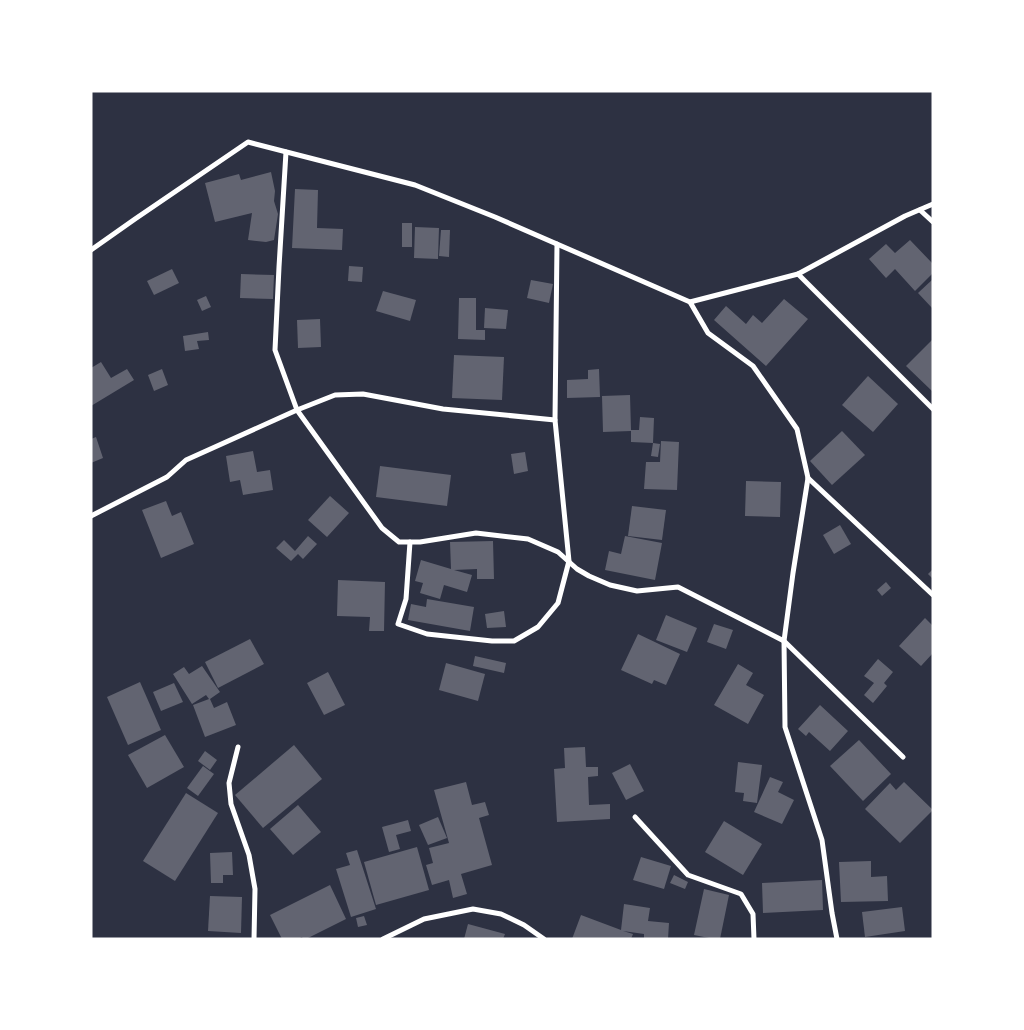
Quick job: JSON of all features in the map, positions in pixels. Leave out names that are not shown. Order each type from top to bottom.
[{"type":"street","points":[[91,250],[248,142],[415,185],[495,217],[690,302],[708,333],[753,366],[797,429],[808,478],[784,641],[785,727],[822,840],[837,939]]},
{"type":"street","points":[[286,152],[275,350],[296,410],[382,528],[399,542],[420,542],[476,533],[528,539],[558,552],[589,576],[610,585],[637,591],[678,587],[784,641],[903,757]]},
{"type":"street","points":[[690,302],[798,274],[933,204]]},
{"type":"street","points":[[920,210],[933,222]]},
{"type":"street","points":[[410,542],[406,599],[398,624],[427,634],[492,641],[514,641],[538,627],[558,603],[569,561],[554,420],[557,244]]},
{"type":"street","points":[[798,274],[933,409]]},
{"type":"street","points":[[91,516],[167,477],[186,460],[296,410],[335,395],[363,394],[443,409],[554,420]]},
{"type":"street","points":[[808,478],[933,595]]},
{"type":"street","points":[[238,747],[229,783],[231,804],[249,855],[255,889],[254,939]]},
{"type":"street","points":[[635,817],[688,875],[741,894],[754,914],[754,939]]},
{"type":"street","points":[[382,939],[424,919],[473,909],[501,914],[544,939]]},
{"type":"building","points":[[271,172],[275,191],[274,201],[278,214],[274,240],[266,242],[248,240],[252,213],[215,222],[205,183],[239,174],[241,180]]},
{"type":"building","points":[[295,189],[318,190],[317,228],[343,229],[342,250],[292,248]]},
{"type":"building","points":[[402,223],[412,223],[412,247],[402,247]]},
{"type":"building","points":[[415,227],[439,228],[438,259],[414,258]]},
{"type":"building","points":[[441,230],[450,230],[449,257],[439,256]]},
{"type":"building","points":[[910,240],[933,264],[933,273],[915,291],[895,269],[886,278],[869,259],[886,244],[895,253]]},
{"type":"building","points":[[349,266],[363,267],[362,282],[348,281]]},
{"type":"building","points":[[172,269],[179,283],[154,295],[147,281]]},
{"type":"building","points":[[241,274],[274,275],[273,299],[240,298]]},
{"type":"building","points":[[933,279],[933,309],[918,293]]},
{"type":"building","points":[[531,280],[553,284],[549,303],[527,298]]},
{"type":"building","points":[[383,291],[416,300],[410,321],[376,311]]},
{"type":"building","points":[[206,296],[211,307],[202,311],[197,300]]},
{"type":"building","points":[[459,298],[476,298],[476,330],[485,330],[485,340],[458,339]]},
{"type":"building","points":[[784,299],[808,319],[766,366],[714,320],[726,306],[746,324],[753,315],[762,323]]},
{"type":"building","points":[[485,308],[508,310],[506,329],[484,328]]},
{"type":"building","points":[[320,319],[321,347],[298,348],[297,320]]},
{"type":"building","points":[[208,332],[209,340],[197,341],[199,349],[185,351],[183,336]]},
{"type":"building","points":[[933,339],[933,392],[906,366]]},
{"type":"building","points":[[454,355],[504,357],[502,400],[452,398]]},
{"type":"building","points":[[101,362],[111,378],[127,369],[134,380],[91,406],[91,368]]},
{"type":"building","points":[[162,369],[168,385],[154,391],[148,375]]},
{"type":"building","points":[[599,369],[600,397],[567,398],[567,380],[588,379],[588,370]]},
{"type":"building","points":[[868,376],[898,404],[873,432],[842,405]]},
{"type":"building","points":[[630,395],[631,430],[639,430],[640,417],[654,418],[653,443],[631,442],[631,431],[603,432],[602,396]]},
{"type":"building","points":[[842,431],[865,455],[832,485],[810,461]]},
{"type":"building","points":[[96,437],[103,458],[91,463],[91,439]]},
{"type":"building","points":[[661,441],[679,442],[677,490],[644,489],[646,462],[660,462]]},
{"type":"building","points":[[653,443],[660,444],[658,457],[651,456]]},
{"type":"building","points":[[253,451],[257,472],[270,470],[273,490],[243,495],[240,480],[230,482],[226,456]]},
{"type":"building","points":[[525,452],[528,471],[514,474],[511,454]]},
{"type":"building","points":[[380,466],[451,475],[447,506],[376,497]]},
{"type":"building","points":[[746,481],[781,482],[780,517],[745,516]]},
{"type":"building","points":[[330,496],[349,513],[327,537],[308,520]]},
{"type":"building","points":[[166,501],[172,516],[181,512],[194,544],[161,558],[142,510]]},
{"type":"building","points":[[632,506],[666,510],[662,540],[628,536]]},
{"type":"building","points":[[840,525],[851,544],[834,554],[823,535]]},
{"type":"building","points":[[308,536],[317,544],[303,559],[298,554],[291,561],[276,548],[284,540],[295,551]]},
{"type":"building","points":[[625,536],[662,543],[655,580],[605,570],[609,551],[621,554]]},
{"type":"building","points":[[493,541],[494,579],[477,579],[477,569],[454,570],[472,575],[467,592],[444,585],[440,599],[420,593],[423,583],[415,581],[421,560],[451,569],[450,542]]},
{"type":"building","points":[[933,569],[933,579],[928,574]]},
{"type":"building","points":[[338,580],[385,582],[384,631],[369,631],[370,617],[337,616]]},
{"type":"building","points":[[886,582],[891,588],[882,596],[877,590]]},
{"type":"building","points":[[427,599],[474,607],[470,631],[408,620],[411,604],[426,607]]},
{"type":"building","points":[[504,611],[506,627],[487,628],[485,614]]},
{"type":"building","points":[[666,615],[697,628],[687,652],[656,640]]},
{"type":"building","points":[[925,618],[933,626],[933,653],[921,666],[899,646]]},
{"type":"building","points":[[714,624],[733,630],[726,649],[707,642]]},
{"type":"building","points":[[638,634],[680,654],[666,685],[654,680],[652,684],[621,670]]},
{"type":"building","points":[[250,639],[264,664],[218,688],[205,662]]},
{"type":"building","points":[[475,656],[506,663],[504,673],[473,666]]},
{"type":"building","points":[[878,659],[893,672],[884,683],[887,686],[873,703],[864,695],[874,683],[864,676]]},
{"type":"building","points":[[446,663],[485,674],[478,701],[439,690]]},
{"type":"building","points":[[738,664],[753,673],[746,685],[764,695],[748,724],[714,705]]},
{"type":"building","points":[[202,666],[220,692],[210,699],[214,708],[227,702],[236,725],[205,737],[193,705],[209,699],[206,695],[192,704],[173,674],[184,667],[189,674]]},
{"type":"building","points":[[328,672],[345,705],[324,715],[307,683]]},
{"type":"building","points":[[140,682],[161,730],[128,745],[107,697]]},
{"type":"building","points":[[174,683],[183,702],[161,711],[153,692]]},
{"type":"building","points":[[820,705],[848,731],[830,751],[809,732],[806,736],[798,729]]},
{"type":"building","points":[[165,735],[184,767],[147,788],[128,755]]},
{"type":"building","points":[[859,740],[891,774],[863,801],[830,766]]},
{"type":"building","points":[[294,745],[322,779],[263,828],[235,795]]},
{"type":"building","points":[[585,747],[586,767],[598,767],[598,776],[588,777],[589,805],[610,804],[610,819],[557,822],[554,769],[565,768],[564,748]]},
{"type":"building","points":[[205,751],[217,760],[210,770],[198,761]]},
{"type":"building","points":[[738,762],[762,765],[757,803],[743,801],[744,793],[735,792]]},
{"type":"building","points":[[630,764],[644,791],[626,800],[612,773]]},
{"type":"building","points":[[203,766],[214,774],[198,796],[187,788]]},
{"type":"building","points":[[770,777],[783,782],[778,792],[794,800],[782,824],[754,812]]},
{"type":"building","points":[[466,782],[472,805],[485,802],[489,815],[479,818],[492,865],[461,874],[467,894],[453,898],[449,880],[432,885],[426,865],[433,863],[429,848],[449,843],[434,790]]},
{"type":"building","points":[[904,782],[933,810],[900,843],[865,809],[890,783],[896,790]]},
{"type":"building","points":[[186,793],[218,813],[175,881],[143,861]]},
{"type":"building","points":[[298,805],[321,832],[293,855],[270,829]]},
{"type":"building","points":[[438,817],[447,838],[428,845],[419,825]]},
{"type":"building","points":[[408,820],[411,831],[396,835],[400,849],[389,852],[382,827]]},
{"type":"building","points":[[724,821],[762,844],[743,875],[705,852]]},
{"type":"building","points":[[417,847],[429,890],[376,905],[364,862]]},
{"type":"building","points":[[357,850],[376,909],[351,917],[336,869],[350,865],[346,853]]},
{"type":"building","points":[[232,852],[233,875],[223,875],[223,883],[211,883],[210,853]]},
{"type":"building","points":[[641,857],[671,866],[664,889],[633,880]]},
{"type":"building","points":[[871,861],[871,877],[887,876],[888,901],[841,902],[839,862]]},
{"type":"building","points":[[674,875],[688,882],[685,889],[670,883]]},
{"type":"building","points":[[822,880],[823,910],[763,913],[762,883]]},
{"type":"building","points":[[330,885],[346,919],[306,939],[302,937],[298,939],[282,939],[270,915]]},
{"type":"building","points":[[704,889],[729,895],[720,939],[694,935]]},
{"type":"building","points":[[210,896],[242,897],[241,933],[208,931]]},
{"type":"building","points":[[624,904],[650,908],[648,921],[669,923],[668,939],[644,939],[644,934],[623,931],[633,934],[631,939],[572,939],[581,915],[621,930]]},
{"type":"building","points":[[902,907],[905,931],[865,937],[862,912]]},
{"type":"building","points":[[364,916],[367,925],[358,927],[356,918]]},
{"type":"building","points":[[468,924],[505,934],[503,939],[464,939]]}]
